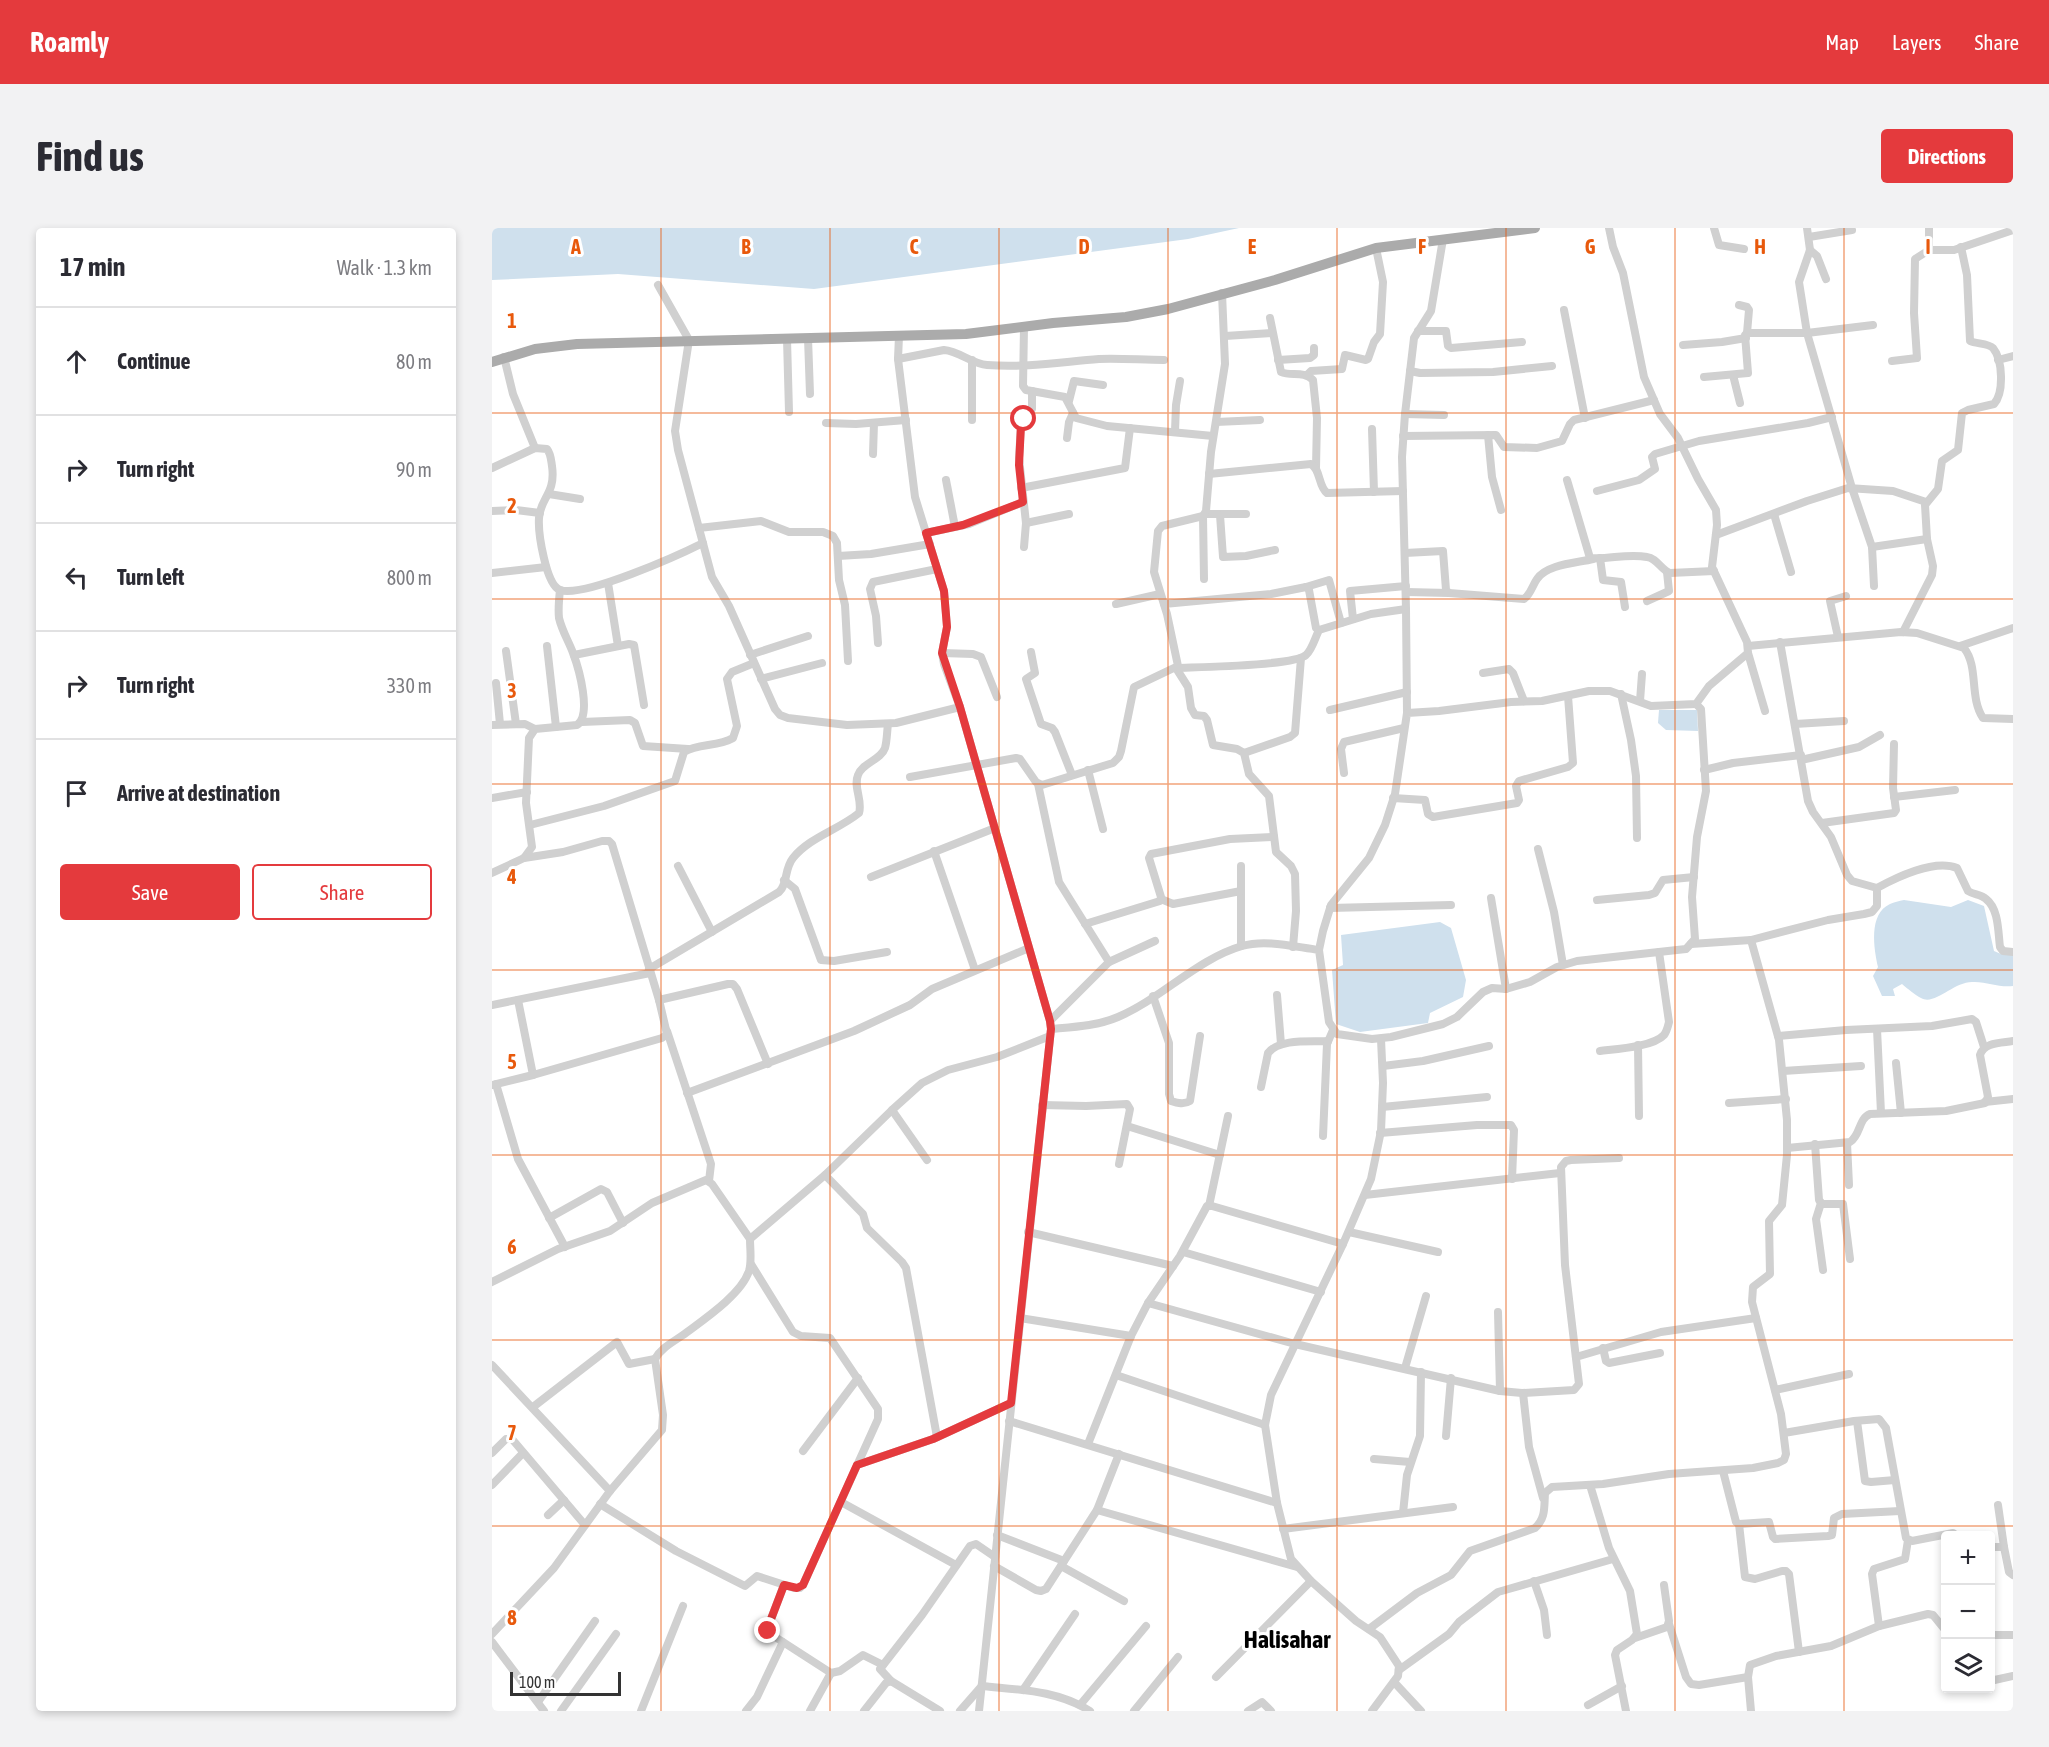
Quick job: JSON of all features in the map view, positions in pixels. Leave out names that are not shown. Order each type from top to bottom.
[{"type":"main road","points":[[492,362],[535,350],[570,345],[966,333],[1137,316],[1275,280],[1376,248],[1535,228]]},
{"type":"street","points":[[1609,228],[1627,291],[1644,377],[1660,414],[1683,447],[1716,510],[1716,536],[1712,567],[1748,649],[1765,711]]},
{"type":"street","points":[[1714,228],[1719,245],[1744,249]]},
{"type":"street","points":[[1929,228],[1929,250]]},
{"type":"street","points":[[1852,230],[1808,233],[1810,250],[1799,282],[1807,333],[1852,488],[1872,547],[1874,586]]},
{"type":"street","points":[[1892,361],[1917,358],[1914,313],[1915,259],[1929,250],[1954,250],[2013,230]]},
{"type":"street","points":[[1407,713],[1542,701],[1589,691],[1610,691],[1651,706],[1696,704],[1701,709],[1706,791],[1697,837],[1692,897],[1695,939],[1686,949],[1577,961],[1563,965],[1530,982],[1506,989],[1492,988],[1467,1004],[1456,1017],[1443,1024],[1382,1039],[1337,1034],[1329,1022],[1320,950],[1323,931],[1330,908],[1369,858],[1385,825],[1393,798],[1407,713],[1403,436],[1414,338],[1431,311],[1443,239]]},
{"type":"street","points":[[1903,632],[1932,574],[1927,539],[1926,502],[1938,489],[1942,461],[1958,450],[1962,413],[1990,406],[1999,399],[2001,390],[2000,369],[1992,347],[1970,341],[1967,275],[1961,247]]},
{"type":"street","points":[[1307,375],[1311,371],[1342,369],[1345,356],[1366,360],[1368,358],[1380,334],[1383,282],[1376,248]]},
{"type":"street","points":[[1810,250],[1817,256],[1826,279]]},
{"type":"street","points":[[658,285],[689,340],[675,431],[712,578],[729,606],[775,709],[780,715],[788,717],[847,724],[908,722],[960,707]]},
{"type":"street","points":[[1204,579],[1204,515],[1213,436],[1225,364],[1222,293]]},
{"type":"street","points":[[1704,377],[1749,373],[1746,335],[1749,310],[1739,305]]},
{"type":"street","points":[[1564,310],[1585,418]]},
{"type":"street","points":[[1270,318],[1282,374],[1307,375],[1313,380],[1317,412],[1316,468],[1322,489],[1327,494],[1402,491]]},
{"type":"street","points":[[1683,345],[1717,343],[1746,335],[1807,333],[1873,325]]},
{"type":"street","points":[[1024,327],[1023,387],[1026,390],[1065,397],[1076,418],[1107,426],[1213,436]]},
{"type":"street","points":[[1418,331],[1446,331],[1448,346],[1451,348],[1521,342]]},
{"type":"street","points":[[1225,336],[1272,333]]},
{"type":"street","points":[[899,336],[898,359],[915,497],[944,591],[947,627],[942,653],[995,828],[1050,1028],[979,1711]]},
{"type":"street","points":[[808,338],[810,394]]},
{"type":"street","points":[[787,339],[789,412]]},
{"type":"street","points":[[1278,360],[1310,358],[1314,355],[1314,348]]},
{"type":"street","points":[[898,359],[944,350],[988,365],[1035,366],[1101,359],[1164,360]]},
{"type":"street","points":[[1998,360],[2013,356]]},
{"type":"street","points":[[504,357],[513,394],[535,448]]},
{"type":"street","points":[[972,360],[972,420]]},
{"type":"street","points":[[1410,371],[1420,373],[1493,372],[1552,366]]},
{"type":"street","points":[[1733,375],[1740,404]]},
{"type":"street","points":[[1069,401],[1074,381],[1102,385]]},
{"type":"street","points":[[1175,431],[1180,381]]},
{"type":"street","points":[[1024,547],[1026,523],[1019,465],[1021,425],[1032,409],[1032,391]]},
{"type":"street","points":[[1403,436],[1488,435],[1498,436],[1500,444],[1504,447],[1542,448],[1562,441],[1572,422],[1654,400]]},
{"type":"street","points":[[1067,438],[1073,413]]},
{"type":"street","points":[[1405,414],[1444,415]]},
{"type":"street","points":[[1597,491],[1642,478],[1655,469],[1653,455],[1699,441],[1832,417]]},
{"type":"street","points":[[826,423],[906,420]]},
{"type":"street","points":[[1216,422],[1260,420]]},
{"type":"street","points":[[873,454],[874,423]]},
{"type":"street","points":[[1021,488],[1125,468],[1130,428]]},
{"type":"street","points":[[1372,429],[1374,492]]},
{"type":"street","points":[[1488,435],[1491,470],[1501,510]]},
{"type":"street","points":[[492,468],[535,448],[547,449],[550,452],[554,477],[540,513],[540,529],[546,567],[553,585],[560,590],[567,591],[608,583],[703,543]]},
{"type":"street","points":[[1209,474],[1311,464],[1316,468]]},
{"type":"street","points":[[946,480],[955,527]]},
{"type":"street","points":[[1567,480],[1589,556],[1596,559],[1604,579],[1621,582],[1625,607]]},
{"type":"street","points":[[1716,536],[1839,490],[1852,488],[1893,491],[1926,502]]},
{"type":"street","points":[[549,494],[580,500]]},
{"type":"street","points":[[926,533],[969,524],[1023,502]]},
{"type":"street","points":[[492,511],[516,510],[540,513]]},
{"type":"street","points":[[1026,523],[1070,514]]},
{"type":"street","points":[[1220,514],[1223,557],[1246,556],[1275,550]]},
{"type":"street","points":[[1176,668],[1178,663],[1154,572],[1159,528],[1204,515],[1246,514]]},
{"type":"street","points":[[1773,514],[1791,572]]},
{"type":"street","points":[[699,528],[761,521],[789,532],[823,532],[833,536],[837,543],[839,580],[846,612],[848,661]]},
{"type":"street","points":[[1872,547],[1927,539]]},
{"type":"street","points":[[838,555],[871,554],[930,544]]},
{"type":"street","points":[[1405,553],[1443,551],[1446,590],[1449,592]]},
{"type":"street","points":[[1353,619],[1350,591],[1406,589],[1524,599],[1529,596],[1536,580],[1542,574],[1556,567],[1620,555],[1649,557],[1667,572],[1714,571]]},
{"type":"street","points":[[492,573],[546,567]]},
{"type":"street","points":[[878,643],[870,586],[873,582],[938,569]]},
{"type":"street","points":[[1647,601],[1669,591],[1667,572]]},
{"type":"street","points":[[1164,604],[1271,594],[1329,580],[1341,623]]},
{"type":"street","points":[[608,583],[618,646]]},
{"type":"street","points":[[1306,587],[1309,590],[1316,628],[1319,630]]},
{"type":"street","points":[[560,590],[559,618],[574,655],[584,701],[585,714],[582,722]]},
{"type":"street","points":[[1116,604],[1160,594]]},
{"type":"street","points":[[1838,637],[1830,601],[1846,596]]},
{"type":"street","points":[[1038,784],[1045,784],[1113,763],[1119,757],[1134,687],[1176,668],[1245,666],[1301,658],[1308,653],[1319,630],[1371,614],[1406,609]]},
{"type":"street","points":[[1960,646],[2013,627]]},
{"type":"street","points":[[1696,704],[1709,686],[1748,649],[1780,642],[1903,632],[1917,633],[1964,648],[1970,658],[1975,696],[1983,718],[2013,719]]},
{"type":"street","points":[[524,858],[532,847],[527,815],[531,732],[535,729],[578,725],[582,722],[630,720],[634,723],[643,746],[688,749],[727,742],[733,738],[736,726],[728,674],[752,659],[808,636]]},
{"type":"street","points":[[1780,642],[1808,801],[1831,837],[1847,875],[1852,881],[1877,888],[1900,877],[1937,865],[1950,865],[1957,868],[1968,891],[1982,896],[1991,903],[1995,913],[2000,947],[2002,951],[2013,952]]},
{"type":"street","points":[[574,655],[634,645],[644,705]]},
{"type":"street","points":[[547,646],[556,727]]},
{"type":"street","points":[[506,651],[516,724]]},
{"type":"street","points":[[1031,652],[1035,673],[1026,679],[1032,699],[1041,724],[1052,728],[1055,732],[1072,775]]},
{"type":"street","points":[[942,653],[973,654],[981,657],[997,697]]},
{"type":"street","points":[[1244,753],[1290,738],[1295,733],[1301,658]]},
{"type":"street","points":[[761,679],[822,663]]},
{"type":"street","points":[[1176,668],[1188,687],[1191,708],[1195,715],[1204,716],[1207,720],[1214,745],[1237,749],[1244,753],[1249,774],[1269,796],[1276,852],[1291,866],[1295,874],[1296,926],[1293,947]]},
{"type":"street","points":[[1483,674],[1509,669],[1513,673],[1524,701]]},
{"type":"street","points":[[1640,701],[1642,674]]},
{"type":"street","points":[[496,683],[496,725],[529,725],[535,729]]},
{"type":"street","points":[[1330,710],[1407,692]]},
{"type":"street","points":[[1621,694],[1636,768],[1636,838]]},
{"type":"street","points":[[1393,798],[1425,800],[1428,814],[1433,817],[1517,803],[1516,786],[1519,781],[1568,767],[1573,763],[1568,696]]},
{"type":"street","points":[[1795,724],[1844,721]]},
{"type":"street","points":[[492,1005],[650,971],[779,892],[783,887],[788,865],[798,853],[859,813],[856,777],[859,771],[882,754],[885,748],[888,723]]},
{"type":"street","points":[[1344,773],[1341,748],[1344,742],[1404,728]]},
{"type":"street","points":[[1704,770],[1733,763],[1801,758],[1859,747],[1880,735]]},
{"type":"street","points":[[1822,823],[1894,813],[1896,810],[1894,744]]},
{"type":"street","points":[[530,825],[604,806],[671,783],[677,777],[684,752],[688,749]]},
{"type":"street","points":[[910,777],[1018,758],[1038,784],[1057,876],[1065,894],[1109,962]]},
{"type":"street","points":[[1088,770],[1103,829]]},
{"type":"street","points":[[1894,797],[1955,790]]},
{"type":"street","points":[[492,798],[527,792]]},
{"type":"street","points":[[871,877],[934,850],[995,828]]},
{"type":"street","points":[[1161,899],[1149,858],[1151,854],[1230,839],[1274,837]]},
{"type":"street","points":[[492,873],[524,858],[563,852],[602,841],[609,841],[612,844],[667,1030],[711,1164],[709,1181],[750,1239],[751,1264],[741,1287],[711,1314],[662,1350],[655,1359],[629,1364],[617,1342],[533,1407]]},
{"type":"street","points":[[1538,849],[1554,912],[1563,965]]},
{"type":"street","points":[[934,850],[975,970]]},
{"type":"street","points":[[1241,866],[1241,946]]},
{"type":"street","points":[[678,867],[712,932]]},
{"type":"street","points":[[1597,900],[1649,895],[1655,893],[1663,880],[1694,877]]},
{"type":"street","points":[[784,880],[795,889],[821,960],[834,962],[887,952]]},
{"type":"street","points":[[1691,944],[1751,939],[1872,912],[1877,906],[1877,888]]},
{"type":"street","points":[[1161,899],[1173,904],[1241,891]]},
{"type":"street","points":[[1491,898],[1506,989]]},
{"type":"street","points":[[1085,924],[1155,903],[1161,899]]},
{"type":"street","points":[[1330,908],[1451,905]]},
{"type":"street","points":[[1369,1629],[1417,1593],[1450,1575],[1470,1551],[1535,1528],[1542,1522],[1545,1493],[1552,1487],[1590,1485],[1669,1474],[1754,1468],[1784,1460],[1786,1454],[1782,1414],[1752,1302],[1753,1287],[1770,1274],[1769,1221],[1782,1205],[1787,1148],[1786,1099],[1778,1036],[1751,939]]},
{"type":"street","points":[[750,1239],[825,1175],[922,1083],[939,1073],[997,1057],[1050,1028],[1109,962],[1155,941]]},
{"type":"street","points":[[1050,1028],[1082,1026],[1117,1017],[1221,955],[1241,946],[1270,944],[1320,950]]},
{"type":"street","points":[[687,1093],[854,1031],[908,1006],[930,990],[1029,948]]},
{"type":"street","points":[[1600,1051],[1638,1045],[1664,1035],[1669,1022],[1659,952]]},
{"type":"street","points":[[659,1000],[733,984],[768,1064]]},
{"type":"street","points":[[1277,995],[1281,1044]]},
{"type":"street","points":[[1153,996],[1169,1043],[1170,1101],[1186,1103],[1190,1101],[1200,1036]]},
{"type":"street","points":[[518,1000],[533,1075]]},
{"type":"street","points":[[1778,1036],[1932,1026],[1972,1019],[1976,1022],[1984,1047],[1980,1055],[1988,1094],[1985,1102]]},
{"type":"street","points":[[1877,1029],[1881,1113]]},
{"type":"street","points":[[565,1246],[518,1159],[494,1084],[662,1038],[667,1030]]},
{"type":"street","points":[[1323,1136],[1328,1041],[1333,1030]]},
{"type":"street","points":[[1382,1039],[1382,1107],[1377,1156],[1365,1195],[1344,1244],[1271,1395],[1265,1425],[1277,1503],[1289,1553],[1297,1567],[1311,1581],[1356,1621],[1380,1637],[1397,1661],[1399,1670]]},
{"type":"street","points":[[1261,1087],[1270,1049],[1281,1044],[1328,1041]]},
{"type":"street","points":[[1984,1047],[2013,1041]]},
{"type":"street","points":[[1638,1045],[1639,1116]]},
{"type":"street","points":[[1383,1066],[1423,1061],[1488,1046]]},
{"type":"street","points":[[1896,1063],[1901,1113]]},
{"type":"street","points":[[1783,1071],[1862,1066]]},
{"type":"street","points":[[1382,1107],[1487,1097]]},
{"type":"street","points":[[1729,1102],[1786,1099]]},
{"type":"street","points":[[1787,1148],[1847,1143],[1858,1135],[1865,1116],[1881,1113],[1946,1111],[1985,1102],[2013,1099]]},
{"type":"street","points":[[1042,1105],[1128,1104],[1130,1109],[1119,1164]]},
{"type":"street","points":[[892,1110],[927,1160]]},
{"type":"street","points":[[1088,1444],[1131,1336],[1148,1303],[1183,1252],[1205,1208],[1209,1206],[1228,1116]]},
{"type":"street","points":[[1380,1133],[1477,1125],[1511,1125],[1514,1130],[1512,1179]]},
{"type":"street","points":[[1127,1126],[1220,1155]]},
{"type":"street","points":[[1847,1143],[1849,1185]]},
{"type":"street","points":[[1815,1144],[1821,1203],[1816,1219],[1823,1270]]},
{"type":"street","points":[[1148,1303],[1295,1344],[1500,1390],[1523,1393],[1571,1391],[1577,1389],[1579,1384],[1565,1264],[1561,1167],[1566,1161],[1619,1158]]},
{"type":"street","points":[[1365,1195],[1560,1173]]},
{"type":"street","points":[[825,1175],[863,1214],[867,1228],[906,1268],[937,1437]]},
{"type":"street","points":[[492,1282],[565,1246],[610,1230],[652,1203],[704,1181],[709,1181]]},
{"type":"street","points":[[549,1218],[601,1189],[607,1192],[623,1222]]},
{"type":"street","points":[[1821,1203],[1843,1204],[1850,1259]]},
{"type":"street","points":[[1209,1206],[1344,1244]]},
{"type":"street","points":[[1028,1232],[1173,1266]]},
{"type":"street","points":[[1349,1232],[1438,1252]]},
{"type":"street","points":[[1183,1252],[1321,1292]]},
{"type":"street","points":[[600,1504],[675,1551],[745,1586],[757,1576],[797,1588],[803,1585],[879,1414],[877,1405],[830,1338],[801,1336],[793,1332],[751,1264]]},
{"type":"street","points":[[1405,1368],[1426,1296]]},
{"type":"street","points":[[1498,1312],[1500,1390]]},
{"type":"street","points":[[1020,1318],[1131,1336]]},
{"type":"street","points":[[1576,1357],[1661,1332],[1756,1318]]},
{"type":"street","points":[[1603,1348],[1606,1361],[1609,1363],[1660,1353]]},
{"type":"street","points":[[492,1634],[549,1573],[610,1491],[662,1430],[663,1415],[655,1359]]},
{"type":"street","points":[[493,1370],[533,1407],[610,1491]]},
{"type":"street","points":[[1403,1513],[1407,1475],[1420,1439],[1421,1372]]},
{"type":"street","points":[[1775,1390],[1849,1374]]},
{"type":"street","points":[[1116,1375],[1265,1425]]},
{"type":"street","points":[[803,1451],[858,1378]]},
{"type":"street","points":[[1446,1436],[1451,1378]]},
{"type":"street","points":[[1523,1393],[1529,1447],[1545,1502]]},
{"type":"street","points":[[857,1465],[937,1437],[1011,1403]]},
{"type":"street","points":[[1784,1433],[1879,1419],[1884,1424],[1904,1534],[1908,1540],[1905,1559],[1874,1569],[1872,1574],[1879,1626]]},
{"type":"street","points":[[1009,1421],[1277,1503]]},
{"type":"street","points":[[1857,1421],[1865,1481],[1895,1480]]},
{"type":"street","points":[[492,1453],[508,1438],[512,1439],[585,1526]]},
{"type":"street","points":[[492,1485],[523,1453]]},
{"type":"street","points":[[940,1711],[891,1681],[880,1671],[883,1665],[973,1544],[1036,1590],[1041,1591],[1046,1588],[1097,1510],[1119,1454]]},
{"type":"street","points":[[1374,1459],[1410,1462]]},
{"type":"street","points":[[1723,1471],[1734,1519],[1739,1524],[1745,1577],[1755,1579],[1782,1571],[1789,1574],[1799,1652]]},
{"type":"street","points":[[1590,1485],[1613,1559],[1630,1591],[1637,1634],[1635,1638]]},
{"type":"street","points":[[548,1515],[564,1500]]},
{"type":"street","points":[[840,1502],[956,1565]]},
{"type":"street","points":[[1998,1505],[2009,1572],[2013,1575]]},
{"type":"street","points":[[1282,1529],[1453,1506]]},
{"type":"street","points":[[1097,1510],[1297,1567]]},
{"type":"street","points":[[1739,1524],[1769,1522],[1775,1539],[1828,1536],[1832,1534],[1836,1515],[1900,1511]]},
{"type":"street","points":[[997,1535],[1063,1563],[1124,1601]]},
{"type":"street","points":[[1908,1540],[1941,1535]]},
{"type":"street","points":[[1995,1547],[2004,1548]]},
{"type":"street","points":[[1372,1711],[1394,1682],[1399,1670],[1449,1634],[1459,1622],[1498,1592],[1613,1559]]},
{"type":"street","points":[[1216,1677],[1311,1581]]},
{"type":"street","points":[[1534,1581],[1544,1610],[1547,1635]]},
{"type":"street","points":[[784,1585],[767,1629],[769,1633],[831,1673],[840,1671],[863,1655],[883,1665]]},
{"type":"street","points":[[1664,1585],[1669,1624],[1686,1677],[1691,1684],[1699,1685],[1748,1677]]},
{"type":"street","points":[[641,1711],[683,1606]]},
{"type":"street","points":[[1023,1690],[1075,1614]]},
{"type":"street","points":[[1750,1711],[1748,1677],[1750,1665],[1776,1656],[1831,1646],[1879,1626],[1928,1614],[1936,1618],[1941,1624]]},
{"type":"street","points":[[538,1701],[595,1621]]},
{"type":"street","points":[[1626,1711],[1616,1652],[1635,1638],[1664,1629],[1669,1624]]},
{"type":"street","points":[[1080,1705],[1146,1626]]},
{"type":"street","points":[[561,1711],[616,1634]]},
{"type":"street","points":[[1995,1635],[2013,1635]]},
{"type":"street","points":[[492,1642],[544,1711]]},
{"type":"street","points":[[746,1711],[755,1700],[783,1642]]},
{"type":"street","points":[[1134,1711],[1179,1657]]},
{"type":"street","points":[[810,1711],[831,1673]]},
{"type":"street","points":[[1995,1680],[2013,1676]]},
{"type":"street","points":[[864,1711],[886,1683],[891,1681]]},
{"type":"street","points":[[1394,1682],[1421,1711]]},
{"type":"street","points":[[982,1686],[1054,1694],[1090,1711]]},
{"type":"street","points":[[960,1711],[982,1686]]},
{"type":"street","points":[[1588,1705],[1622,1686]]},
{"type":"street","points":[[1248,1711],[1262,1702],[1271,1711]]},
{"type":"water","points":[[492,228],[1239,228],[1188,239],[814,289],[618,274],[492,280]]},
{"type":"water","points":[[1659,710],[1697,710],[1698,731],[1666,730],[1658,723]]},
{"type":"water","points":[[1904,900],[1951,907],[1968,900],[1984,906],[1994,951],[2013,955],[2013,986],[1965,983],[1926,1000],[1902,984],[1893,989],[1895,996],[1882,996],[1873,976],[1878,967],[1874,942],[1875,924],[1883,909],[1892,903]]},
{"type":"water","points":[[1440,922],[1451,928],[1466,980],[1463,997],[1430,1013],[1428,1023],[1360,1032],[1336,1024],[1332,970],[1343,965],[1341,935]]},
{"type":"district","name":"Halisahar","points":[[1287,1639]]},
{"type":"route","points":[[768,1631],[784,1585],[800,1588],[803,1585],[857,1465],[933,1439],[1011,1403],[1051,1029],[960,707],[944,664],[942,653],[947,627],[944,591],[926,533],[969,524],[1023,502],[1019,465],[1021,425],[1024,419]]}]
